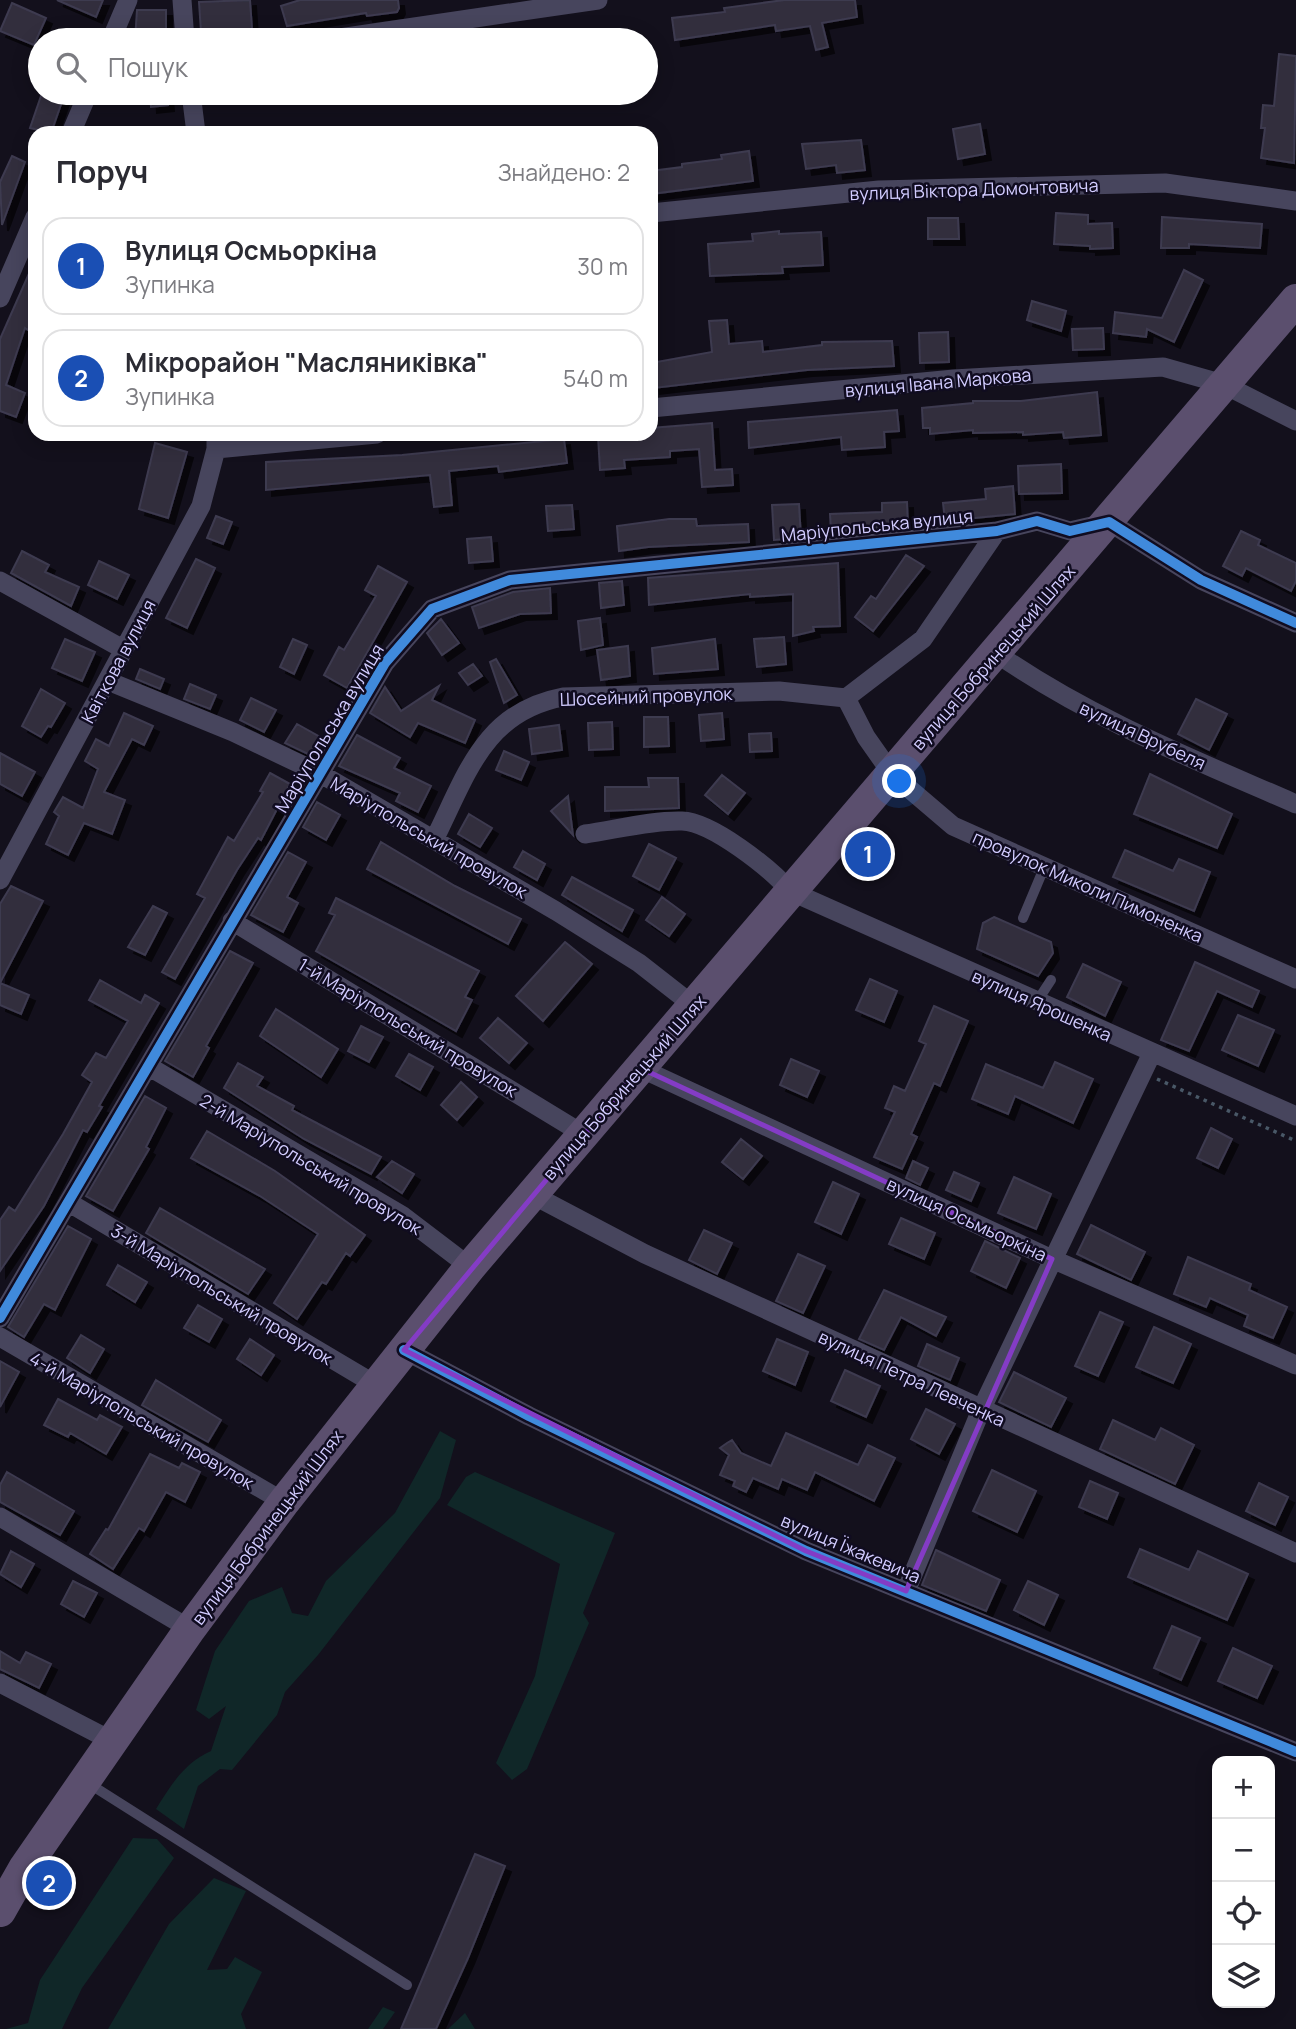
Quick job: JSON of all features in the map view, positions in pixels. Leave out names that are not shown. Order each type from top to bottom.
[{"type":"main road","name":"вулиця Бобринецький Шлях","points":[[0,1911],[25,1867],[190,1629],[284,1502],[470,1267],[1296,300]]},
{"type":"street","points":[[116,28],[128,0]]},
{"type":"street","points":[[182,0],[184,28]]},
{"type":"street","points":[[408,28],[598,0]]},
{"type":"street","points":[[74,126],[83,105]]},
{"type":"street","points":[[192,105],[195,126]]},
{"type":"street","name":"вулиця Віктора Домонтовича","points":[[658,213],[879,190],[1166,183],[1296,201]]},
{"type":"street","points":[[0,298],[28,233]]},
{"type":"street","name":"вулиця Івана Маркова","points":[[658,407],[954,379],[1163,367],[1223,384],[1296,421]]},
{"type":"street","points":[[216,442],[236,441]]},
{"type":"street","name":"Квіткова вулиця","points":[[0,880],[201,506],[216,442]]},
{"type":"street","name":"Маріупольська вулиця","points":[[0,1318],[385,663],[432,609],[510,580],[997,531],[1037,521],[1070,531],[1109,522]]},
{"type":"street","points":[[1109,522],[1200,580],[1296,624]]},
{"type":"street","points":[[846,698],[923,639],[997,531]]},
{"type":"street","points":[[0,581],[123,649]]},
{"type":"street","name":"вулиця Врубеля","points":[[996,653],[1044,687],[1113,723],[1296,804]]},
{"type":"street","name":"Маріупольський провулок","points":[[108,681],[233,732],[321,775],[435,838],[639,963],[694,1006]]},
{"type":"street","name":"Шосейний провулок","points":[[435,838],[476,755],[489,736],[520,710],[537,702],[563,697],[779,691],[846,698]]},
{"type":"street","name":"провулок Миколи Пимоненка","points":[[846,698],[866,737],[892,774],[953,826],[1296,979]]},
{"type":"street","points":[[585,834],[684,821],[736,844],[775,873],[790,891]]},
{"type":"street","name":"вулиця Ярошенка","points":[[790,891],[1036,1003],[1296,1116]]},
{"type":"street","name":"1-й Маріупольський провулок","points":[[232,921],[583,1134]]},
{"type":"street","points":[[906,1591],[981,1410],[1152,1054]]},
{"type":"street","name":"2-й Маріупольський провулок","points":[[148,1066],[403,1216],[470,1267]]},
{"type":"street","name":"вулиця Осьмьоркіна","points":[[640,1068],[1052,1259],[1296,1365]]},
{"type":"street","name":"вулиця Петра Левченка","points":[[533,1195],[645,1254],[1296,1552]]},
{"type":"street","name":"3-й Маріупольський провулок","points":[[68,1202],[376,1385]]},
{"type":"street","name":"4-й Маріупольський провулок","points":[[0,1337],[284,1502]]},
{"type":"street","name":"вулиця Їжакевича","points":[[404,1350],[529,1416],[794,1545],[1296,1752]]},
{"type":"street","points":[[0,1517],[190,1629]]},
{"type":"street","points":[[0,1683],[112,1741]]},
{"type":"lane","points":[[1023,918],[1044,868]]},
{"type":"lane","points":[[1036,1003],[1051,980]]},
{"type":"lane","points":[[85,1781],[407,1984]]},
{"type":"path","points":[[1143,1073],[1296,1141]]},
{"type":"highlighted area","points":[[640,1068],[1052,1259],[906,1591],[806,1551],[404,1350]]},
{"type":"green space","points":[[440,1431],[456,1440],[440,1498],[318,1655],[285,1692],[277,1715],[232,1770],[220,1769],[198,1786],[184,1829],[156,1809],[186,1768],[211,1751],[226,1706],[209,1719],[196,1710],[215,1651],[249,1601],[282,1587],[292,1613],[308,1616],[326,1581],[395,1513]]},
{"type":"green space","points":[[475,1472],[615,1533],[583,1613],[589,1623],[527,1769],[512,1780],[496,1763],[535,1676],[560,1564],[447,1505],[466,1477]]},
{"type":"green space","points":[[133,1838],[157,1839],[174,1858],[82,1988],[62,2029],[6,2029],[28,2023],[40,1980]]},
{"type":"green space","points":[[214,1878],[246,1891],[207,1970],[227,1969],[235,1957],[262,1972],[241,2014],[246,2029],[108,2029],[169,1924]]},
{"type":"green space","points":[[383,2007],[395,2012],[383,2029],[368,2029]]},
{"type":"green space","points":[[465,2013],[475,2029],[448,2029]]},
{"type":"building","points":[[57,0],[103,0],[96,17]]},
{"type":"building","points":[[250,0],[252,28],[201,28],[199,2]]},
{"type":"building","points":[[300,0],[398,0],[399,8],[397,12],[367,16],[366,13],[287,26],[281,6]]},
{"type":"building","points":[[784,0],[855,0],[857,17],[822,23],[828,47],[816,50],[810,26],[776,31],[775,25],[675,40],[672,18],[725,12],[724,8]]},
{"type":"building","points":[[12,3],[46,18],[42,28],[28,28],[28,43],[0,31]]},
{"type":"building","points":[[137,10],[166,10],[166,28],[136,28]]},
{"type":"building","points":[[1279,54],[1296,56],[1294,163],[1261,158],[1265,128],[1261,128],[1263,105],[1274,106]]},
{"type":"building","points":[[38,105],[61,105],[53,126],[31,126]]},
{"type":"building","points":[[980,124],[985,154],[958,159],[953,129]]},
{"type":"building","points":[[861,140],[865,170],[837,173],[836,165],[806,169],[802,144]]},
{"type":"building","points":[[749,151],[753,181],[658,193],[658,170],[722,159],[721,155]]},
{"type":"building","points":[[12,156],[25,162],[2,225],[0,182]]},
{"type":"building","points":[[1056,213],[1088,215],[1088,224],[1112,223],[1113,248],[1090,249],[1090,246],[1054,244]]},
{"type":"building","points":[[1162,217],[1262,224],[1260,248],[1189,244],[1189,248],[1161,248]]},
{"type":"building","points":[[928,218],[958,218],[959,239],[928,239]]},
{"type":"building","points":[[779,231],[779,234],[821,232],[823,265],[782,267],[783,273],[710,276],[708,244],[753,241],[752,234]]},
{"type":"building","points":[[1184,270],[1203,280],[1174,342],[1147,329],[1146,337],[1113,333],[1115,312],[1162,318]]},
{"type":"building","points":[[28,276],[28,330],[25,328],[6,385],[25,393],[16,417],[0,411],[0,339]]},
{"type":"building","points":[[1032,301],[1066,311],[1061,331],[1027,320]]},
{"type":"building","points":[[727,320],[729,344],[762,341],[763,352],[822,345],[822,342],[892,341],[894,366],[807,370],[658,388],[658,362],[712,352],[709,321]]},
{"type":"building","points":[[1103,328],[1104,349],[1073,350],[1072,329]]},
{"type":"building","points":[[948,332],[949,362],[920,363],[919,333]]},
{"type":"building","points":[[1097,392],[1101,435],[1064,438],[1063,432],[1023,435],[1023,432],[973,433],[973,430],[930,434],[930,428],[923,428],[922,408],[973,401],[1021,401]]},
{"type":"building","points":[[897,410],[899,431],[884,432],[885,447],[842,450],[841,437],[749,448],[748,422]]},
{"type":"building","points":[[712,423],[715,470],[732,469],[733,485],[702,487],[699,449],[670,451],[670,457],[624,460],[625,468],[600,470],[598,441],[658,441],[658,427]]},
{"type":"building","points":[[564,441],[567,463],[499,472],[498,466],[449,471],[452,505],[434,507],[430,475],[266,490],[266,462],[402,455]]},
{"type":"building","points":[[155,443],[187,452],[168,518],[139,509]]},
{"type":"building","points":[[1061,464],[1062,493],[1019,494],[1018,466]]},
{"type":"building","points":[[1013,486],[1015,514],[945,521],[943,503],[986,499],[985,489]]},
{"type":"building","points":[[907,502],[908,526],[831,532],[830,514],[882,512],[882,503]]},
{"type":"building","points":[[799,504],[801,538],[774,540],[772,505]]},
{"type":"building","points":[[572,505],[574,529],[548,531],[546,506]]},
{"type":"building","points":[[216,516],[232,522],[223,544],[207,538]]},
{"type":"building","points":[[669,519],[696,519],[697,526],[748,524],[749,542],[619,551],[617,526]]},
{"type":"building","points":[[1241,531],[1260,540],[1258,545],[1296,563],[1296,581],[1291,591],[1246,568],[1242,576],[1223,566]]},
{"type":"building","points":[[491,537],[493,561],[469,563],[467,539]]},
{"type":"building","points":[[22,551],[49,565],[45,572],[79,587],[71,606],[11,573]]},
{"type":"building","points":[[906,555],[924,566],[873,631],[855,617],[871,596],[876,599]]},
{"type":"building","points":[[196,559],[215,568],[187,628],[166,618]]},
{"type":"building","points":[[99,561],[129,575],[117,599],[88,585]]},
{"type":"building","points":[[838,563],[840,626],[813,627],[814,631],[793,636],[793,594],[750,597],[750,594],[649,605],[648,578]]},
{"type":"building","points":[[378,566],[407,582],[347,688],[324,675],[339,647],[344,650],[376,596],[365,590]]},
{"type":"building","points":[[622,581],[624,605],[601,608],[599,583]]},
{"type":"building","points":[[550,588],[551,613],[520,614],[479,628],[472,607],[513,592]]},
{"type":"building","points":[[600,618],[603,645],[581,650],[578,621]]},
{"type":"building","points":[[441,619],[459,643],[442,655],[427,633]]},
{"type":"building","points":[[784,637],[786,664],[757,667],[754,639]]},
{"type":"building","points":[[65,639],[95,652],[82,681],[52,668]]},
{"type":"building","points":[[293,639],[307,645],[294,674],[280,667]]},
{"type":"building","points":[[715,639],[718,669],[654,674],[652,648]]},
{"type":"building","points":[[628,646],[630,676],[601,680],[597,650]]},
{"type":"building","points":[[496,659],[517,695],[504,703],[490,662]]},
{"type":"building","points":[[473,664],[482,676],[468,685],[459,673]]},
{"type":"building","points":[[140,669],[164,679],[160,689],[136,679]]},
{"type":"building","points":[[190,684],[216,695],[210,709],[184,699]]},
{"type":"building","points":[[439,686],[432,700],[475,720],[465,743],[418,723],[410,737],[370,713],[385,687],[401,711]]},
{"type":"building","points":[[41,689],[65,703],[51,727],[48,726],[41,737],[22,726]]},
{"type":"building","points":[[251,698],[276,710],[264,732],[240,720]]},
{"type":"building","points":[[1196,699],[1227,714],[1209,750],[1178,734]]},
{"type":"building","points":[[124,713],[153,726],[144,745],[132,739],[104,792],[125,800],[112,834],[84,823],[68,855],[46,844],[59,816],[54,812],[63,797],[83,808],[98,769],[85,761],[96,739],[109,746]]},
{"type":"building","points":[[722,713],[724,739],[701,741],[699,715]]},
{"type":"building","points":[[644,717],[668,717],[669,746],[644,747]]},
{"type":"building","points":[[612,722],[613,749],[589,750],[588,723]]},
{"type":"building","points":[[297,724],[320,737],[310,755],[285,743]]},
{"type":"building","points":[[559,725],[562,750],[532,754],[529,729]]},
{"type":"building","points":[[771,733],[772,751],[750,752],[749,734]]},
{"type":"building","points":[[357,735],[400,758],[394,768],[431,786],[418,812],[396,801],[400,793],[339,766]]},
{"type":"building","points":[[504,751],[529,762],[521,780],[496,770]]},
{"type":"building","points":[[0,753],[35,772],[22,796],[0,784]]},
{"type":"building","points":[[270,773],[290,784],[261,840],[258,838],[237,870],[175,979],[162,972],[205,898],[197,894],[228,837],[234,841],[263,792],[260,791]]},
{"type":"building","points":[[1150,774],[1232,814],[1217,848],[1134,814]]},
{"type":"building","points":[[722,775],[745,793],[728,814],[705,795]]},
{"type":"building","points":[[648,778],[678,778],[679,808],[605,811],[605,787],[649,787]]},
{"type":"building","points":[[568,796],[573,835],[551,811]]},
{"type":"building","points":[[317,802],[340,815],[326,840],[303,827]]},
{"type":"building","points":[[469,814],[492,828],[480,847],[458,834]]},
{"type":"building","points":[[381,842],[455,886],[521,919],[508,944],[367,869]]},
{"type":"building","points":[[649,844],[676,858],[659,890],[633,876]]},
{"type":"building","points":[[1125,850],[1173,871],[1179,859],[1210,872],[1194,911],[1113,877]]},
{"type":"building","points":[[523,851],[545,864],[537,880],[514,867]]},
{"type":"building","points":[[288,852],[306,862],[287,897],[298,903],[283,932],[251,915]]},
{"type":"building","points":[[572,877],[633,910],[622,931],[562,895]]},
{"type":"building","points":[[11,886],[43,901],[0,983],[0,904]]},
{"type":"building","points":[[662,897],[685,914],[669,936],[646,920]]},
{"type":"building","points":[[336,898],[479,971],[465,997],[472,1000],[456,1031],[316,951],[335,915],[329,913]]},
{"type":"building","points":[[153,906],[167,913],[145,955],[128,947]]},
{"type":"building","points":[[994,917],[1051,942],[1053,953],[1038,976],[977,949],[983,923]]},
{"type":"building","points":[[565,942],[592,964],[543,1021],[516,996]]},
{"type":"building","points":[[230,951],[253,963],[206,1046],[209,1048],[193,1077],[165,1061]]},
{"type":"building","points":[[1195,962],[1259,991],[1252,1007],[1217,991],[1189,1051],[1161,1040]]},
{"type":"building","points":[[1083,964],[1121,982],[1105,1016],[1067,997]]},
{"type":"building","points":[[870,979],[897,991],[884,1022],[856,1010]]},
{"type":"building","points":[[100,980],[141,1003],[145,995],[159,1003],[99,1106],[102,1107],[87,1132],[83,1130],[44,1206],[0,1271],[0,1220],[9,1207],[15,1211],[63,1134],[92,1082],[82,1075],[96,1053],[106,1058],[128,1021],[89,1000]]},
{"type":"building","points":[[0,983],[29,995],[21,1014],[0,1005]]},
{"type":"building","points":[[934,1006],[968,1021],[940,1086],[934,1083],[911,1134],[917,1137],[902,1169],[874,1157],[895,1112],[885,1108],[894,1086],[905,1091],[926,1044],[919,1041]]},
{"type":"building","points":[[276,1009],[338,1049],[321,1077],[260,1036]]},
{"type":"building","points":[[1238,1015],[1274,1030],[1258,1066],[1222,1050]]},
{"type":"building","points":[[498,1018],[527,1043],[509,1063],[480,1038]]},
{"type":"building","points":[[361,1026],[383,1037],[369,1062],[348,1051]]},
{"type":"building","points":[[409,1054],[433,1067],[420,1090],[396,1076]]},
{"type":"building","points":[[791,1059],[819,1071],[807,1097],[780,1085]]},
{"type":"building","points":[[1055,1062],[1093,1079],[1073,1123],[1015,1096],[1008,1114],[972,1099],[986,1064],[1043,1088]]},
{"type":"building","points":[[238,1063],[263,1077],[257,1086],[294,1106],[292,1110],[381,1157],[371,1174],[304,1139],[224,1088]]},
{"type":"building","points":[[461,1082],[477,1097],[457,1120],[441,1105]]},
{"type":"building","points":[[145,1096],[166,1108],[146,1147],[149,1149],[113,1211],[86,1196]]},
{"type":"building","points":[[1211,1128],[1232,1139],[1218,1168],[1197,1158]]},
{"type":"building","points":[[207,1131],[275,1171],[365,1235],[350,1256],[346,1253],[326,1284],[322,1282],[297,1319],[274,1303],[318,1234],[260,1196],[191,1158]]},
{"type":"building","points":[[741,1139],[762,1156],[743,1179],[722,1162]]},
{"type":"building","points":[[392,1161],[414,1174],[402,1193],[377,1177]]},
{"type":"building","points":[[913,1161],[928,1168],[920,1185],[906,1178]]},
{"type":"building","points":[[954,1172],[979,1183],[971,1201],[946,1190]]},
{"type":"building","points":[[1014,1177],[1051,1194],[1036,1229],[998,1213]]},
{"type":"building","points":[[833,1182],[859,1194],[841,1234],[815,1222]]},
{"type":"building","points":[[160,1208],[265,1269],[248,1294],[146,1233]]},
{"type":"building","points":[[901,1218],[935,1233],[924,1259],[889,1244]]},
{"type":"building","points":[[1091,1225],[1145,1252],[1131,1280],[1077,1254]]},
{"type":"building","points":[[68,1226],[91,1239],[55,1310],[44,1304],[24,1337],[8,1327]]},
{"type":"building","points":[[704,1230],[732,1243],[717,1274],[689,1260]]},
{"type":"building","points":[[985,1241],[1020,1258],[1006,1288],[971,1271]]},
{"type":"building","points":[[798,1254],[825,1266],[803,1313],[776,1301]]},
{"type":"building","points":[[1188,1257],[1251,1284],[1249,1290],[1287,1307],[1273,1338],[1244,1326],[1248,1315],[1210,1298],[1206,1307],[1174,1294]]},
{"type":"building","points":[[118,1265],[147,1282],[135,1302],[107,1285]]},
{"type":"building","points":[[884,1290],[946,1317],[936,1336],[901,1317],[884,1350],[859,1339]]},
{"type":"building","points":[[198,1305],[222,1319],[209,1342],[184,1328]]},
{"type":"building","points":[[1100,1312],[1123,1322],[1098,1376],[1075,1366]]},
{"type":"building","points":[[1154,1327],[1191,1344],[1173,1383],[1136,1367]]},
{"type":"building","points":[[81,1335],[104,1349],[90,1373],[67,1358]]},
{"type":"building","points":[[250,1339],[274,1355],[261,1375],[237,1359]]},
{"type":"building","points":[[777,1339],[808,1352],[795,1385],[763,1371]]},
{"type":"building","points":[[927,1344],[959,1358],[950,1380],[918,1366]]},
{"type":"building","points":[[0,1361],[19,1372],[0,1407]]},
{"type":"building","points":[[845,1370],[880,1386],[866,1417],[831,1401]]},
{"type":"building","points":[[1014,1372],[1066,1398],[1051,1427],[999,1402]]},
{"type":"building","points":[[156,1380],[221,1420],[208,1442],[142,1405]]},
{"type":"building","points":[[58,1399],[97,1420],[100,1415],[122,1427],[106,1454],[70,1433],[68,1437],[44,1425]]},
{"type":"building","points":[[926,1409],[955,1424],[939,1454],[911,1439]]},
{"type":"building","points":[[1113,1420],[1155,1440],[1161,1428],[1194,1445],[1175,1484],[1100,1449]]},
{"type":"building","points":[[786,1433],[858,1465],[868,1445],[895,1458],[874,1501],[815,1472],[807,1490],[782,1479],[778,1489],[753,1478],[746,1492],[733,1486],[735,1481],[720,1475],[729,1455],[720,1448],[727,1443],[732,1440],[741,1453],[771,1466]]},
{"type":"building","points":[[150,1454],[179,1468],[182,1463],[200,1472],[185,1502],[166,1492],[144,1531],[139,1528],[113,1569],[90,1554],[106,1529],[108,1530]]},
{"type":"building","points":[[992,1470],[1036,1491],[1017,1532],[973,1511]]},
{"type":"building","points":[[7,1472],[74,1511],[60,1535],[0,1502],[0,1485]]},
{"type":"building","points":[[1090,1481],[1118,1493],[1107,1519],[1079,1507]]},
{"type":"building","points":[[1259,1483],[1288,1497],[1275,1525],[1246,1511]]},
{"type":"building","points":[[1140,1549],[1189,1570],[1198,1551],[1248,1574],[1227,1620],[1128,1577]]},
{"type":"building","points":[[936,1550],[1000,1580],[986,1611],[922,1585]]},
{"type":"building","points":[[11,1551],[34,1564],[21,1587],[0,1574]]},
{"type":"building","points":[[73,1581],[97,1593],[84,1617],[61,1604]]},
{"type":"building","points":[[1028,1581],[1058,1595],[1044,1625],[1014,1610]]},
{"type":"building","points":[[1172,1626],[1200,1638],[1181,1680],[1154,1668]]},
{"type":"building","points":[[1233,1648],[1272,1666],[1257,1698],[1218,1681]]},
{"type":"building","points":[[0,1651],[20,1663],[26,1652],[51,1664],[39,1688],[0,1669]]},
{"type":"building","points":[[475,1854],[505,1866],[468,1958],[436,2029],[401,2029]]},
{"type":"cycle path","points":[[0,1318],[385,663],[432,609],[510,580],[997,531],[1037,521],[1070,531],[1109,522],[1201,580],[1296,623]]},
{"type":"cycle path","points":[[404,1350],[529,1416],[806,1551],[1296,1752]]},
{"type":"place","name":"Вулиця Осмьоркіна","points":[[868,854]]},
{"type":"place","name":"Мікрорайон \"Масляниківка\"","points":[[49,1883]]}]
